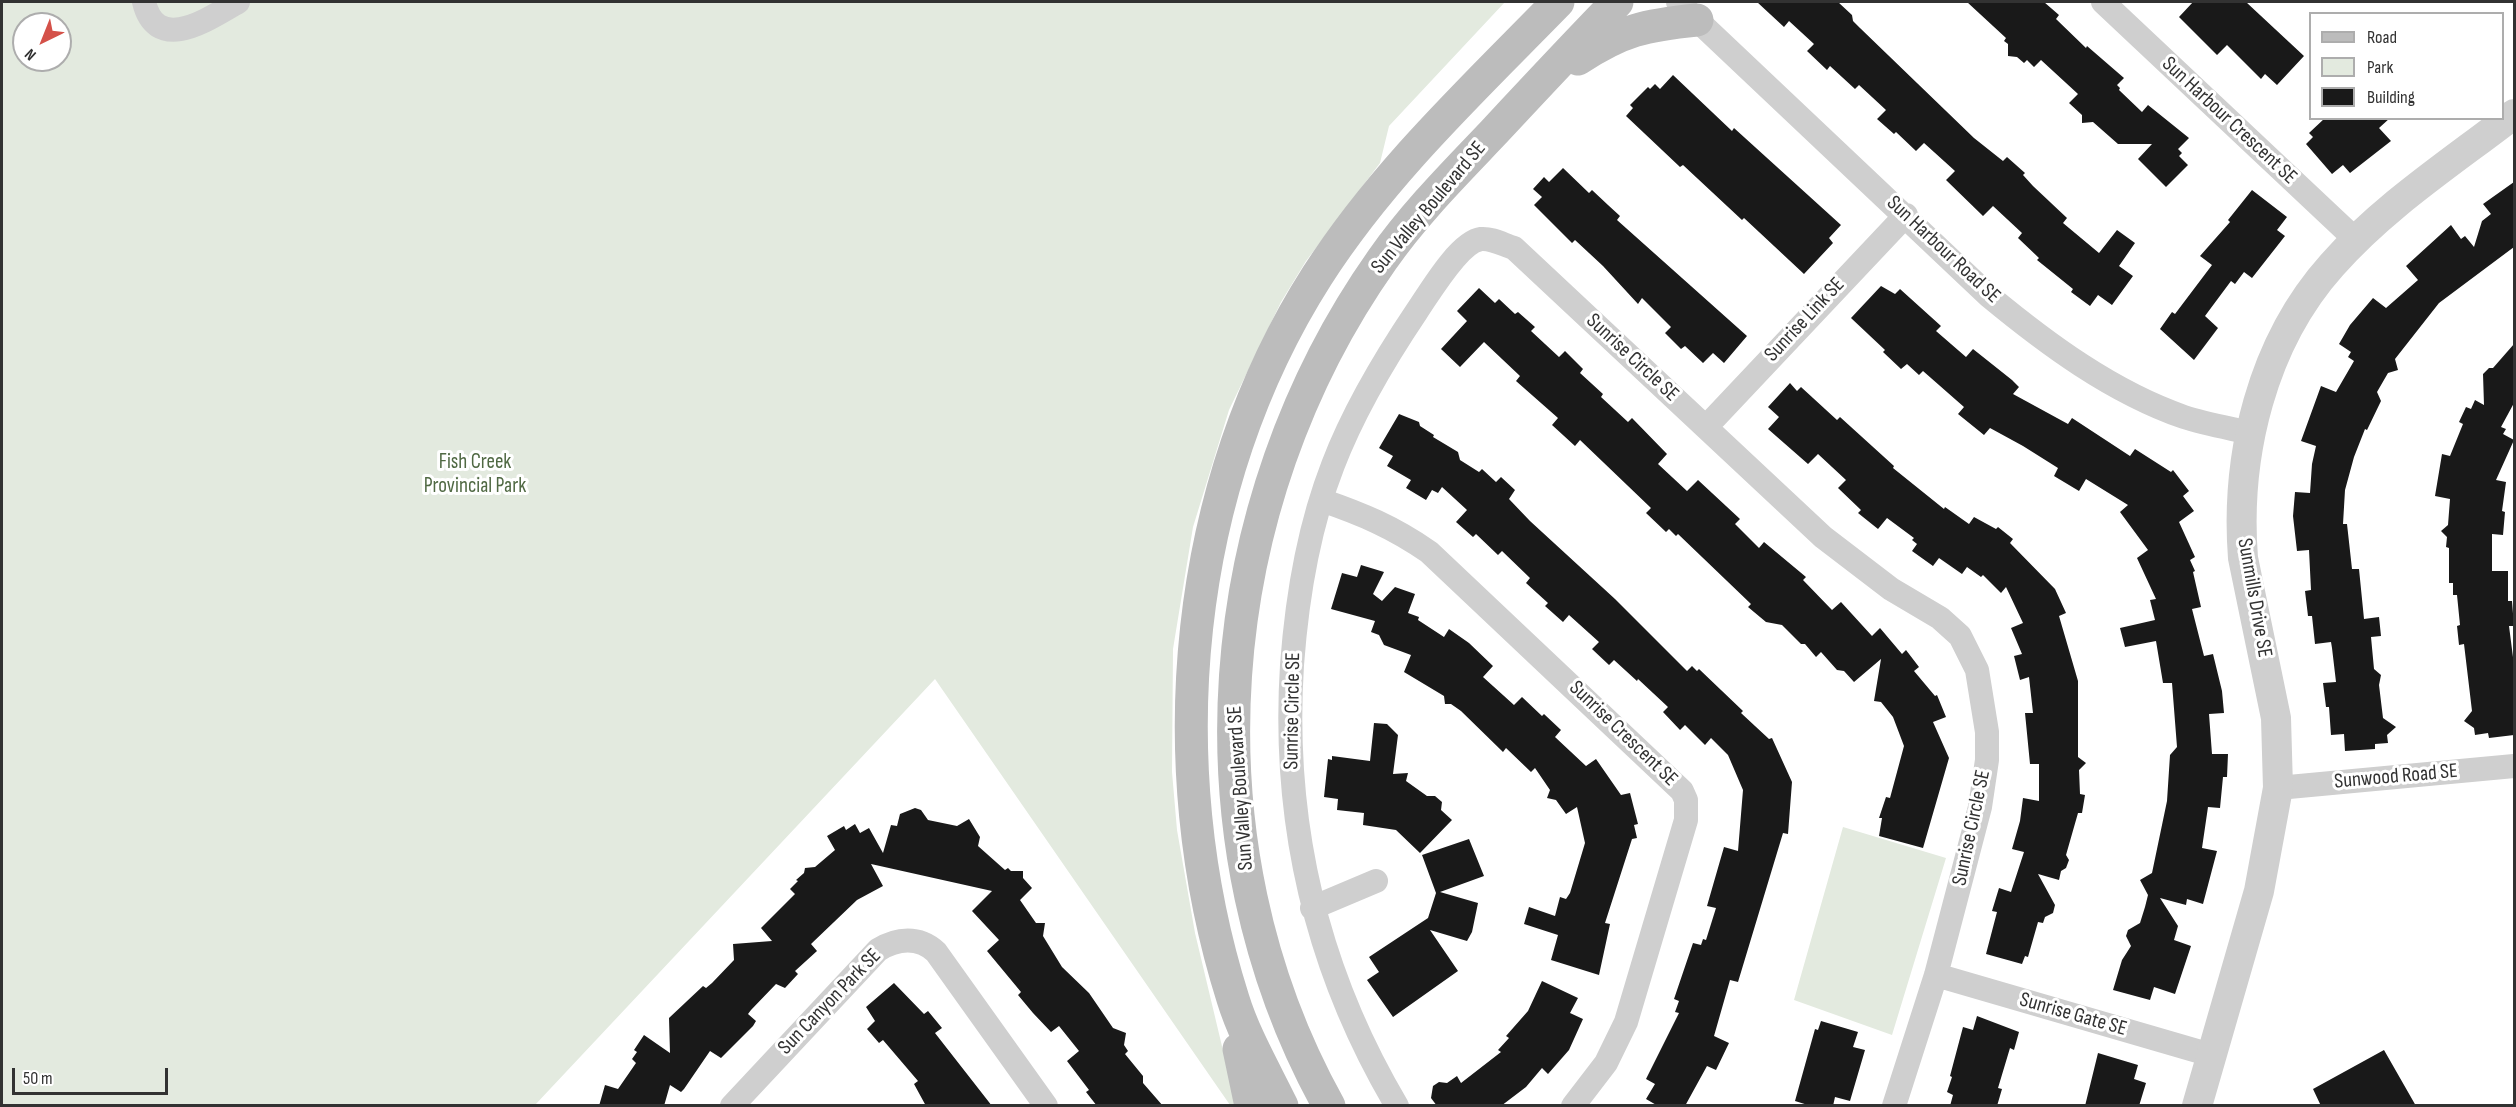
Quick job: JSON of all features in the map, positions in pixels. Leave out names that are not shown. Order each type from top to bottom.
[{"type":"main road","name":"Sun Valley Boulevard SE","points":[[1282,1106],[1234,1002],[1211,922],[1202,871],[1191,725],[1196,625],[1216,518],[1230,471],[1268,367],[1291,320],[1319,274],[1403,164],[1558,2]]},
{"type":"main road","name":"Sun Valley Boulevard SE","points":[[1329,1106],[1289,1024],[1251,902],[1244,856],[1235,753],[1234,693],[1243,592],[1250,561],[1284,442],[1307,386],[1347,314],[1407,228],[1617,2]]},
{"type":"main road","points":[[1539,84],[1608,40],[1688,11]]},
{"type":"main road","points":[[1234,1002],[1239,1055],[1251,1106]]},
{"type":"street","points":[[144,2],[154,21],[174,30],[197,25],[238,2]]},
{"type":"street","name":"Sun Harbour Crescent SE","points":[[2103,2],[2356,240]]},
{"type":"street","name":"Sun Harbour Road SE","points":[[1688,11],[1989,296],[2031,330],[2085,367],[2183,417],[2251,432]]},
{"type":"street","name":"Sunmills Drive SE","points":[[2197,1106],[2259,891],[2278,788],[2276,718],[2243,558],[2241,533],[2242,485],[2251,432],[2265,379],[2298,311],[2331,266],[2397,203],[2514,114]]},
{"type":"street","name":"Sunrise Link SE","points":[[1706,427],[1906,215]]},
{"type":"street","name":"Sunrise Circle SE","points":[[1397,1106],[1359,1036],[1341,994],[1312,908],[1295,814],[1289,720],[1294,629],[1300,586],[1321,500],[1347,431],[1382,365],[1457,255],[1470,244],[1481,239],[1495,241],[1514,249],[1833,544],[1891,589],[1940,618],[1960,636],[1977,670],[1987,732],[1987,760],[1980,807],[1936,975],[1894,1106]]},
{"type":"street","name":"Sunrise Crescent SE","points":[[1321,500],[1368,515],[1399,531],[1429,552],[1682,790],[1686,800],[1686,820],[1626,1022],[1606,1063],[1573,1106]]},
{"type":"street","name":"Sunwood Road SE","points":[[2278,788],[2514,766]]},
{"type":"street","points":[[1312,908],[1376,881]]},
{"type":"street","name":"Sun Canyon Park SE","points":[[732,1106],[878,950],[904,940],[921,943],[936,952],[1046,1106]]},
{"type":"street","name":"Sunrise Gate SE","points":[[1936,975],[2211,1055]]},
{"type":"green space","name":"Fish Creek Provincial Park","points":[[2,2],[1505,2],[1389,126],[1380,163],[1306,261],[1281,302],[1229,410],[1193,527],[1173,649],[1172,772],[1177,830],[1195,933],[1236,1105],[1230,1105],[935,679],[535,1105],[2,1106]]},
{"type":"green space","points":[[1843,827],[1946,858],[1892,1035],[1794,1000]]},
{"type":"building","points":[[1757,2],[1838,2],[1852,15],[1853,21],[1974,138],[2003,161],[2007,157],[2025,173],[2023,175],[2033,186],[2067,218],[2063,223],[2099,253],[2117,230],[2135,243],[2119,266],[2133,276],[2112,305],[2098,295],[2090,306],[2071,292],[2073,289],[2037,260],[2039,258],[2018,238],[2022,233],[1993,206],[1983,216],[1946,180],[1955,171],[1924,143],[1916,151],[1896,132],[1894,134],[1877,119],[1886,110],[1859,85],[1855,89],[1830,66],[1827,70],[1807,51],[1814,44],[1789,21],[1784,27]]},
{"type":"building","points":[[1967,2],[2044,2],[2059,15],[2056,19],[2086,48],[2087,46],[2124,78],[2117,85],[2119,90],[2142,112],[2148,105],[2189,138],[2178,149],[2182,153],[2179,156],[2188,165],[2166,187],[2138,159],[2152,144],[2118,144],[2093,122],[2082,123],[2082,115],[2069,103],[2078,94],[2041,60],[2034,67],[2027,60],[2024,63],[2017,57],[2008,56],[2008,44],[2004,41],[2006,38]]},
{"type":"building","points":[[2193,2],[2246,2],[2304,56],[2277,85],[2265,74],[2261,79],[2227,45],[2217,55],[2179,17]]},
{"type":"building","points":[[1673,75],[1732,131],[1734,128],[1841,225],[1829,238],[1833,243],[1804,274],[1683,165],[1680,167],[1626,116],[1633,108],[1630,105],[1648,87],[1650,89],[1655,84],[1660,89]]},
{"type":"building","points":[[2323,120],[2388,120],[2379,128],[2391,141],[2350,173],[2343,165],[2332,174],[2306,144],[2313,137],[2309,133]]},
{"type":"building","points":[[1563,168],[1589,193],[1592,190],[1620,216],[1617,220],[1747,336],[1724,363],[1713,353],[1703,363],[1685,346],[1681,349],[1665,333],[1671,327],[1642,298],[1638,304],[1603,266],[1575,240],[1572,243],[1534,205],[1542,197],[1533,189],[1544,177],[1549,182]]},
{"type":"building","points":[[2514,182],[2514,247],[2439,303],[2395,359],[2398,370],[2388,373],[2377,392],[2381,401],[2367,430],[2365,429],[2354,457],[2345,490],[2343,524],[2347,524],[2352,569],[2359,569],[2364,619],[2379,617],[2381,636],[2371,637],[2374,669],[2381,675],[2379,685],[2383,718],[2396,727],[2387,735],[2388,743],[2375,744],[2375,749],[2345,751],[2344,734],[2331,735],[2329,707],[2326,707],[2323,683],[2336,682],[2331,642],[2315,644],[2312,616],[2308,616],[2305,591],[2311,590],[2309,550],[2297,551],[2293,516],[2295,492],[2310,493],[2316,446],[2301,441],[2321,386],[2336,392],[2354,361],[2348,357],[2351,352],[2339,344],[2350,325],[2373,298],[2386,308],[2418,280],[2406,266],[2451,225],[2461,239],[2465,236],[2474,247],[2482,221],[2491,214],[2483,204]]},
{"type":"building","points":[[2252,190],[2287,217],[2277,230],[2285,236],[2252,278],[2244,272],[2235,284],[2231,281],[2205,316],[2218,328],[2194,360],[2160,329],[2172,312],[2175,314],[2212,265],[2200,256],[2230,222],[2228,220]]},
{"type":"building","points":[[1881,286],[1895,294],[1900,289],[1941,326],[1936,331],[1966,357],[1973,349],[2012,380],[2019,387],[2013,394],[2068,424],[2072,418],[2130,456],[2135,449],[2171,472],[2173,470],[2189,491],[2183,496],[2194,511],[2179,522],[2195,557],[2190,560],[2195,571],[2193,572],[2201,607],[2192,609],[2204,656],[2213,654],[2222,691],[2224,713],[2209,714],[2212,754],[2228,754],[2227,777],[2223,777],[2220,808],[2208,807],[2202,848],[2217,851],[2203,904],[2187,899],[2186,905],[2160,898],[2178,926],[2174,940],[2191,946],[2175,994],[2154,987],[2150,1000],[2113,990],[2122,960],[2131,946],[2126,936],[2128,930],[2140,923],[2145,907],[2148,895],[2140,880],[2152,873],[2167,801],[2170,755],[2177,747],[2172,683],[2163,683],[2156,641],[2125,647],[2120,628],[2155,620],[2150,600],[2156,599],[2137,558],[2148,550],[2120,512],[2128,505],[2086,479],[2079,491],[2054,476],[2058,468],[1990,428],[1984,435],[1958,414],[1964,407],[1923,371],[1919,375],[1907,364],[1901,369],[1883,352],[1885,350],[1851,318]]},
{"type":"building","points":[[1479,288],[1495,303],[1499,299],[1515,314],[1518,312],[1535,327],[1531,331],[1559,357],[1565,351],[1583,369],[1580,373],[1603,394],[1601,397],[1628,422],[1632,418],[1667,454],[1658,464],[1687,491],[1698,480],[1740,519],[1735,524],[1759,548],[1764,542],[1806,577],[1803,580],[1832,610],[1841,602],[1872,636],[1880,628],[1902,654],[1906,650],[1919,667],[1914,671],[1935,696],[1937,695],[1946,717],[1933,722],[1949,758],[1923,848],[1879,836],[1882,818],[1879,818],[1886,797],[1890,798],[1904,746],[1893,717],[1881,702],[1874,701],[1881,659],[1854,682],[1844,671],[1837,670],[1821,652],[1816,657],[1805,644],[1801,644],[1782,625],[1766,622],[1748,607],[1751,604],[1678,534],[1676,536],[1669,529],[1666,532],[1646,513],[1651,508],[1580,440],[1575,446],[1552,425],[1558,418],[1516,381],[1520,376],[1484,342],[1460,367],[1441,349],[1467,321],[1457,311]]},
{"type":"building","points":[[2514,344],[2514,403],[2501,427],[2506,429],[2503,434],[2514,440],[2496,480],[2506,482],[2502,511],[2505,512],[2503,535],[2492,534],[2492,571],[2508,571],[2508,601],[2512,601],[2514,626],[2509,626],[2514,665],[2514,735],[2489,738],[2488,733],[2475,735],[2474,728],[2464,721],[2472,711],[2464,644],[2459,645],[2457,595],[2453,595],[2453,583],[2449,583],[2449,548],[2446,547],[2447,537],[2441,531],[2448,525],[2450,499],[2435,496],[2442,454],[2450,456],[2463,424],[2459,422],[2466,407],[2471,409],[2475,400],[2484,405],[2483,374],[2489,368],[2493,368]]},
{"type":"building","points":[[1790,383],[1797,391],[1801,387],[1837,420],[1840,417],[1894,466],[1893,468],[1944,509],[1945,507],[1969,524],[1974,517],[1996,529],[1998,527],[2013,539],[2010,543],[2055,589],[2066,613],[2059,616],[2078,681],[2078,757],[2086,763],[2079,770],[2080,794],[2085,795],[2082,813],[2078,813],[2066,855],[2069,860],[2066,868],[2061,871],[2059,880],[2038,874],[2055,905],[2053,913],[2045,917],[2043,923],[2038,922],[2028,957],[2025,956],[2022,964],[1986,954],[1997,912],[1992,911],[1999,888],[2011,892],[2024,852],[2012,849],[2020,821],[2023,798],[2039,801],[2039,764],[2030,764],[2025,713],[2033,713],[2029,677],[2020,680],[2014,656],[2022,654],[2011,628],[2023,623],[2006,587],[2001,593],[1983,575],[1981,577],[1967,567],[1962,574],[1939,558],[1933,566],[1912,551],[1917,544],[1912,540],[1914,538],[1887,518],[1878,529],[1858,513],[1861,510],[1838,488],[1846,480],[1818,454],[1808,464],[1768,429],[1779,417],[1768,407]]},
{"type":"building","points":[[1399,414],[1419,422],[1420,426],[1434,435],[1433,437],[1458,452],[1460,460],[1479,472],[1482,469],[1496,482],[1501,477],[1515,490],[1509,499],[1530,521],[1615,599],[1687,671],[1692,666],[1697,671],[1699,669],[1743,711],[1741,713],[1769,739],[1772,738],[1792,782],[1788,834],[1783,833],[1738,982],[1730,980],[1714,1036],[1729,1043],[1716,1070],[1707,1066],[1685,1106],[1658,1106],[1646,1099],[1655,1084],[1646,1079],[1679,1013],[1675,1012],[1679,1001],[1674,999],[1693,943],[1701,945],[1703,939],[1706,940],[1716,908],[1707,906],[1724,847],[1738,851],[1743,790],[1728,755],[1711,738],[1705,745],[1685,725],[1680,730],[1663,712],[1668,707],[1638,679],[1637,681],[1614,660],[1609,665],[1592,649],[1599,642],[1569,615],[1563,622],[1545,606],[1548,603],[1526,583],[1530,578],[1502,551],[1498,555],[1476,534],[1473,537],[1456,522],[1467,510],[1442,487],[1438,493],[1432,490],[1426,500],[1406,488],[1411,480],[1387,466],[1393,456],[1379,448]]},
{"type":"building","points":[[1361,565],[1384,572],[1373,594],[1382,601],[1395,587],[1415,594],[1408,613],[1419,617],[1418,620],[1444,637],[1449,629],[1469,643],[1493,666],[1483,677],[1514,705],[1522,697],[1542,716],[1544,714],[1561,730],[1555,737],[1586,766],[1596,759],[1621,795],[1630,793],[1638,824],[1634,825],[1637,838],[1632,839],[1605,923],[1610,924],[1599,975],[1551,960],[1558,935],[1524,924],[1529,907],[1555,916],[1560,897],[1566,899],[1570,893],[1585,843],[1577,807],[1566,814],[1556,800],[1547,798],[1550,790],[1535,768],[1531,772],[1506,748],[1503,752],[1461,711],[1451,704],[1445,704],[1444,696],[1404,672],[1411,655],[1384,645],[1379,635],[1371,632],[1375,621],[1331,609],[1342,573],[1357,577]]},
{"type":"building","points":[[1374,723],[1387,724],[1398,735],[1393,774],[1408,773],[1406,781],[1427,796],[1435,796],[1442,802],[1441,810],[1452,820],[1420,853],[1396,830],[1363,825],[1364,813],[1337,810],[1338,799],[1324,797],[1328,759],[1332,760],[1332,756],[1370,761]]},
{"type":"building","points":[[915,808],[921,810],[928,820],[957,826],[969,819],[980,837],[978,846],[1005,870],[1008,868],[1011,871],[1023,871],[1023,878],[1032,888],[1020,900],[1036,923],[1045,923],[1043,936],[1062,967],[1089,993],[1113,1028],[1126,1033],[1124,1045],[1128,1051],[1125,1054],[1143,1076],[1143,1083],[1163,1106],[1097,1106],[1086,1092],[1089,1090],[1067,1061],[1079,1051],[1059,1026],[1051,1032],[1033,1013],[1018,995],[1021,992],[987,951],[999,940],[972,911],[992,891],[871,864],[883,886],[857,900],[811,944],[817,951],[795,971],[798,974],[785,988],[776,984],[751,1010],[748,1014],[756,1021],[753,1026],[721,1058],[710,1051],[681,1092],[670,1085],[664,1106],[599,1106],[605,1085],[618,1089],[636,1063],[632,1059],[637,1052],[634,1050],[644,1035],[670,1053],[669,1018],[703,986],[706,988],[712,983],[734,960],[733,944],[772,941],[761,928],[795,894],[790,889],[804,873],[805,868],[815,867],[835,850],[827,836],[844,826],[846,830],[855,824],[860,833],[869,828],[883,853],[891,825],[897,826],[900,814]]},
{"type":"building","points":[[1469,839],[1484,876],[1440,892],[1478,903],[1472,932],[1467,941],[1430,930],[1458,971],[1393,1017],[1367,980],[1379,972],[1369,957],[1428,918],[1436,893],[1422,855]]},
{"type":"building","points":[[1542,981],[1578,998],[1570,1013],[1583,1019],[1569,1050],[1548,1074],[1542,1068],[1526,1087],[1501,1106],[1437,1106],[1431,1098],[1433,1086],[1439,1082],[1447,1083],[1457,1076],[1461,1083],[1501,1052],[1498,1050],[1509,1038],[1506,1036],[1528,1011]]},
{"type":"building","points":[[894,983],[924,1014],[928,1011],[942,1028],[935,1033],[992,1106],[926,1106],[914,1084],[918,1081],[883,1040],[879,1043],[867,1029],[875,1021],[866,1007]]},
{"type":"building","points":[[1977,1016],[2019,1032],[2014,1050],[2010,1048],[1998,1088],[2002,1089],[1997,1106],[1950,1106],[1953,1095],[1947,1092],[1963,1027],[1973,1030]]},
{"type":"building","points":[[1821,1021],[1858,1032],[1853,1047],[1865,1050],[1850,1101],[1835,1097],[1833,1106],[1811,1106],[1795,1101],[1815,1029],[1818,1030]]},
{"type":"building","points":[[2384,1050],[2416,1106],[2321,1106],[2313,1089]]},
{"type":"building","points":[[2098,1053],[2138,1065],[2134,1079],[2146,1083],[2139,1106],[2085,1106]]}]
